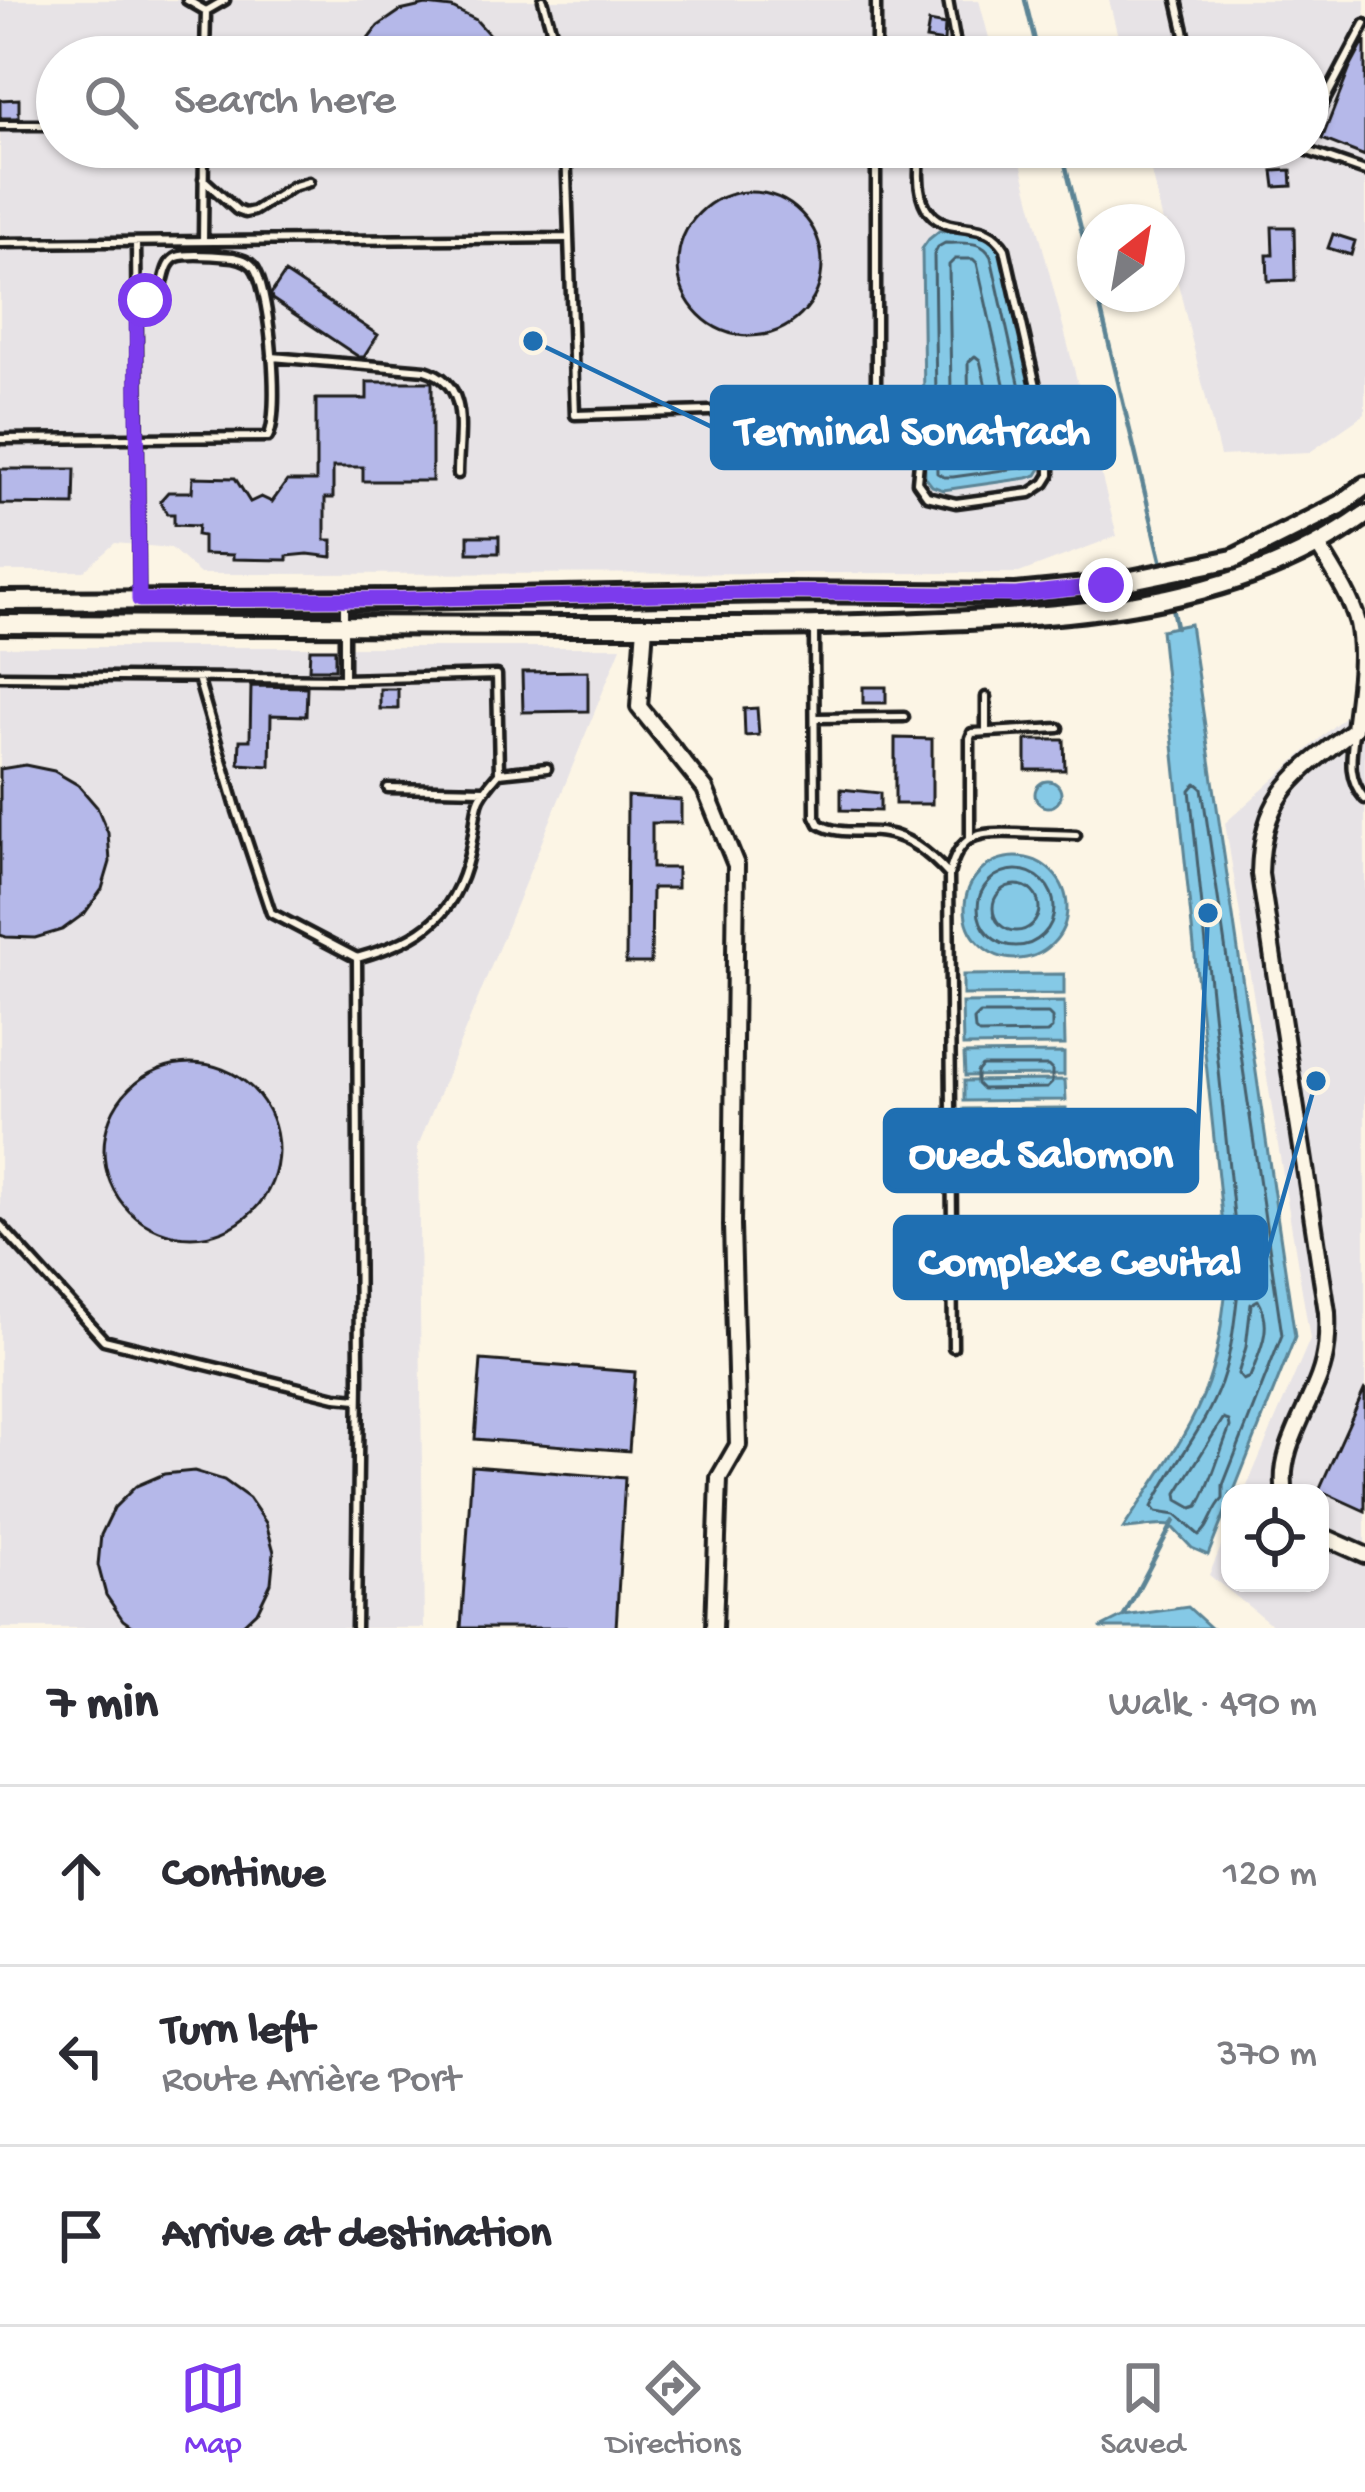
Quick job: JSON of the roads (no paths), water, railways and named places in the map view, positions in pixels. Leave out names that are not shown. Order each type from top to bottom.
[{"type":"street","points":[[0,601],[780,592],[1016,595],[1134,580],[1233,559],[1340,505],[1365,486]]},
{"type":"street","points":[[0,624],[814,626],[1062,615],[1145,603],[1234,582],[1318,544],[1365,514]]},
{"type":"street","points":[[1318,544],[1358,624],[1363,657],[1354,729]]},
{"type":"street","points":[[645,626],[638,707],[705,789],[736,865],[732,1226],[737,1444],[719,1478],[714,1628]]},
{"type":"street","points":[[1284,1484],[1282,1470],[1321,1374],[1328,1344],[1327,1312],[1260,874],[1261,840],[1270,810],[1284,787],[1354,729],[1365,706]]},
{"type":"street","points":[[1329,1539],[1365,1556]]},
{"type":"lane","points":[[187,0],[206,11]]},
{"type":"lane","points":[[206,11],[224,0]]},
{"type":"lane","points":[[543,0],[553,36]]},
{"type":"lane","points":[[876,0],[876,36]]},
{"type":"lane","points":[[948,0],[954,36]]},
{"type":"lane","points":[[1177,0],[1185,36]]},
{"type":"lane","points":[[205,36],[206,11]]},
{"type":"lane","points":[[1329,92],[1365,24]]},
{"type":"lane","points":[[25,114],[25,125]]},
{"type":"lane","points":[[0,125],[36,125]]},
{"type":"lane","points":[[1329,158],[1365,171]]},
{"type":"lane","points":[[203,168],[203,241]]},
{"type":"lane","points":[[566,168],[575,415],[876,406],[876,168]]},
{"type":"lane","points":[[920,168],[921,199],[931,213],[952,226],[990,232],[1005,249],[1050,448],[1050,475],[1030,493],[956,502],[927,496],[917,482],[921,442]]},
{"type":"lane","points":[[203,179],[245,213],[309,182]]},
{"type":"lane","points":[[0,243],[567,238]]},
{"type":"lane","points":[[136,242],[139,600]]},
{"type":"lane","points":[[0,439],[268,437],[272,357],[266,308],[252,265],[231,257],[180,256],[170,263],[159,293],[136,299]]},
{"type":"lane","points":[[272,357],[424,370],[445,379],[458,397],[458,474]]},
{"type":"lane","points":[[344,599],[344,679]]},
{"type":"lane","points":[[814,626],[815,816],[819,824],[837,831],[888,833],[931,856],[949,875]]},
{"type":"lane","points":[[0,676],[344,679],[497,675],[499,773],[477,798],[472,842],[460,884],[446,909],[423,932],[357,958],[272,913],[236,811],[198,678]]},
{"type":"lane","points":[[986,697],[986,731]]},
{"type":"lane","points":[[815,718],[904,717]]},
{"type":"lane","points":[[970,839],[972,733],[1059,728]]},
{"type":"lane","points":[[1354,729],[1349,765],[1365,799]]},
{"type":"lane","points":[[499,773],[548,768]]},
{"type":"lane","points":[[388,788],[484,790]]},
{"type":"lane","points":[[970,824],[981,832],[1076,835]]},
{"type":"lane","points":[[952,1347],[949,875],[955,857],[981,832]]},
{"type":"lane","points":[[356,1628],[357,958]]},
{"type":"lane","points":[[0,1226],[104,1340],[358,1399]]},
{"type":"water","points":[[939,231],[985,234],[1003,253],[1048,457],[1037,475],[943,490],[925,477],[922,249]]},
{"type":"water","points":[[1190,624],[1295,1337],[1237,1484],[1221,1484],[1221,1522],[1208,1555],[1192,1548],[1171,1526],[1123,1529],[1181,1440],[1208,1383],[1228,1273],[1161,630]]},
{"type":"water","points":[[1048,781],[1058,784],[1058,804],[1048,807],[1038,804],[1035,794],[1038,784]]},
{"type":"water","points":[[1016,857],[1035,861],[1052,872],[1063,889],[1067,908],[1063,927],[1052,944],[1035,955],[1016,959],[997,955],[980,944],[969,927],[965,908],[969,889],[980,872],[997,861]]},
{"type":"water","points":[[1064,974],[1064,994],[963,995],[963,975]]},
{"type":"water","points":[[1064,1002],[1065,1045],[963,1046],[962,1003]]},
{"type":"water","points":[[1064,1053],[1064,1075],[965,1076],[964,1054]]},
{"type":"water","points":[[1065,1080],[1066,1100],[964,1101],[964,1081]]},
{"type":"water","points":[[1066,1108],[1066,1152],[964,1152],[964,1109]]},
{"type":"water","points":[[1188,1607],[1211,1628],[1100,1628],[1124,1616]]},
{"type":"waterway","points":[[1025,0],[1034,36]]},
{"type":"waterway","points":[[1066,168],[1077,212]]},
{"type":"waterway","points":[[1101,312],[1163,568]]},
{"type":"waterway","points":[[1171,603],[1176,627]]},
{"type":"waterway","points":[[1124,1616],[1174,1521]]},
{"type":"place","name":"Terminal Sonatrach","points":[[533,341]]},
{"type":"place","name":"Oued Salomon","points":[[1208,913]]},
{"type":"place","name":"Complexe Cevital","points":[[1316,1081]]}]
